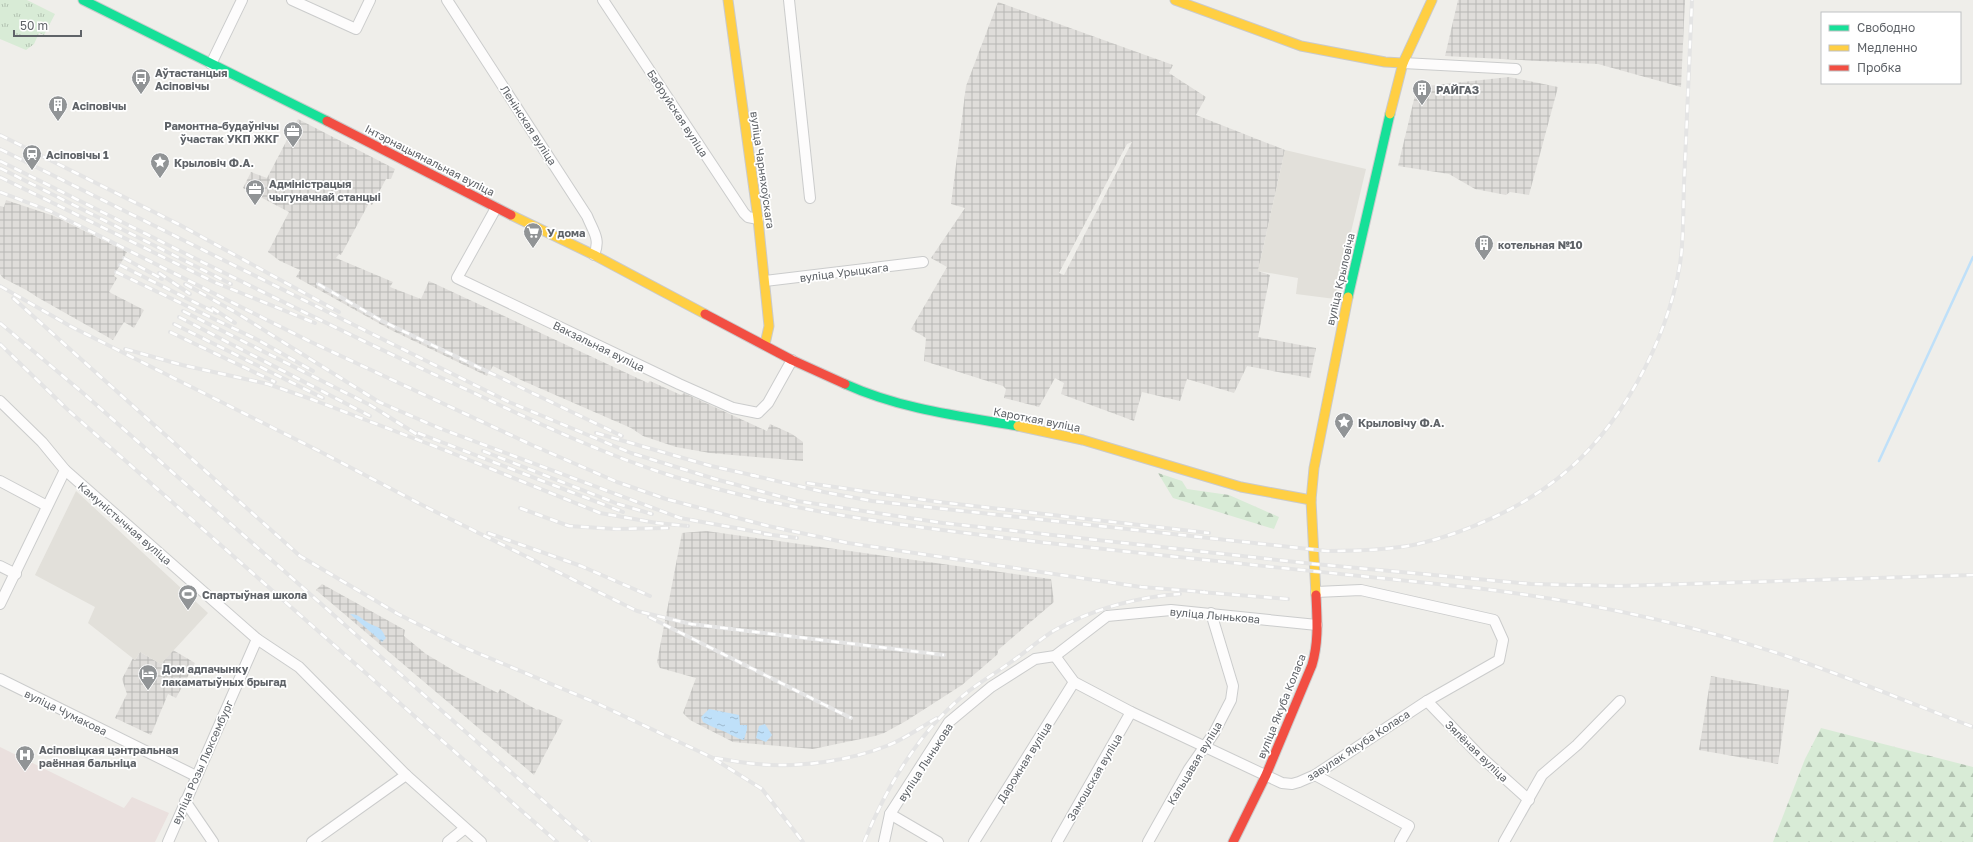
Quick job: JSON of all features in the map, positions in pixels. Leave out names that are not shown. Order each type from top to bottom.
[{"type":"street","name":"Інтэрнацыянальная вуліца","points":[[83,0],[335,125],[496,208],[594,255],[765,344]]},
{"type":"street","points":[[211,64],[242,0]]},
{"type":"street","points":[[292,0],[356,28],[370,0]]},
{"type":"street","name":"Ленінская вуліца","points":[[447,0],[587,216],[598,244],[594,255]]},
{"type":"street","name":"Бабруйская вуліца","points":[[603,0],[744,213],[748,217],[758,219]]},
{"type":"street","name":"вуліца Чарняхоўскага","points":[[728,0],[765,281],[769,326],[765,344]]},
{"type":"street","points":[[788,0],[810,198]]},
{"type":"street","points":[[1175,0],[1301,46],[1403,64],[1516,69]]},
{"type":"street","name":"вуліца Крыловіча","points":[[1314,571],[1311,500],[1314,468],[1344,316],[1403,64],[1432,0]]},
{"type":"street","name":"Вакзальная вуліца","points":[[496,208],[457,278],[732,408],[758,413],[768,403],[792,360]]},
{"type":"street","name":"вуліца Урыцкага","points":[[765,281],[923,262]]},
{"type":"street","name":"Кароткая вуліца","points":[[765,344],[792,360],[862,393],[891,403],[917,409],[1044,431],[1083,440],[1241,487],[1311,500]]},
{"type":"street","name":"Камуністычная вуліца","points":[[0,401],[42,442],[65,470],[256,639],[299,667],[406,775],[464,829],[481,842]]},
{"type":"street","points":[[0,604],[16,574],[65,470]]},
{"type":"street","points":[[0,481],[47,506]]},
{"type":"street","points":[[0,566],[16,574]]},
{"type":"street","name":"вуліца Якуба Коласа","points":[[1233,842],[1266,775],[1312,665],[1317,648],[1318,625],[1314,571]]},
{"type":"street","name":"завулак Якуба Коласа","points":[[1055,656],[1074,682],[1131,712],[1282,783],[1292,784],[1315,775],[1427,701],[1499,660],[1503,640],[1494,620],[1361,590],[1316,592]]},
{"type":"street","name":"вуліца Лынькова","points":[[884,842],[890,814],[949,722],[991,687],[1035,659],[1055,656],[1107,616],[1171,610],[1318,625]]},
{"type":"street","name":"Кальцавая вуліца","points":[[1148,842],[1189,769],[1214,734],[1230,700],[1233,686],[1211,613]]},
{"type":"street","name":"вуліца Розы Люксембург","points":[[168,842],[256,639]]},
{"type":"street","name":"вуліца Чумакова","points":[[0,679],[196,776]]},
{"type":"street","name":"Дарожная вуліца","points":[[974,842],[1074,682]]},
{"type":"street","name":"Зялёная вуліца","points":[[1427,701],[1480,756],[1529,800]]},
{"type":"street","points":[[1504,842],[1542,775],[1577,745],[1620,701]]},
{"type":"street","name":"Замошская вуліца","points":[[1057,842],[1131,712]]},
{"type":"street","points":[[312,842],[406,775]]},
{"type":"street","points":[[1315,775],[1409,826],[1400,842]]},
{"type":"street","points":[[185,801],[213,842]]},
{"type":"street","points":[[890,814],[938,842]]},
{"type":"street","points":[[448,842],[464,829]]},
{"type":"shaded area","points":[[1458,0],[1685,0],[1681,87],[1598,64],[1445,56]]},
{"type":"shaded area","points":[[998,2],[1173,65],[1169,73],[1206,97],[1196,115],[1285,150],[1258,271],[1270,275],[1258,337],[1316,348],[1310,378],[1247,366],[1234,393],[1187,379],[1180,401],[1142,392],[1134,421],[1061,394],[1064,383],[1055,378],[1039,407],[1004,398],[1006,389],[1003,386],[924,361],[926,338],[911,329],[947,267],[931,258],[965,208],[951,204],[966,86]],"holes":[[[1132,142],[1064,275],[1059,273],[1127,144]]]},
{"type":"shaded area","points":[[1509,77],[1558,87],[1529,195],[1510,192],[1506,195],[1475,189],[1449,174],[1398,166],[1417,87]]},
{"type":"shaded area","points":[[298,119],[395,169],[391,179],[386,179],[372,205],[369,203],[341,255],[339,254],[336,258],[393,282],[390,287],[421,299],[429,281],[648,383],[650,381],[681,395],[684,393],[767,431],[770,424],[792,434],[803,442],[803,461],[710,453],[676,447],[643,436],[631,428],[521,380],[493,366],[487,376],[391,330],[296,277],[300,270],[280,261],[268,252],[289,212],[243,188],[251,172],[267,178]]},
{"type":"shaded area","points":[[1285,150],[1366,169],[1335,299],[1296,294],[1298,278],[1258,271]]},
{"type":"shaded area","points":[[6,200],[54,216],[127,252],[114,276],[117,278],[109,292],[144,310],[134,328],[124,322],[113,340],[3,278],[0,274],[0,206],[4,207]]},
{"type":"shaded area","points":[[76,491],[208,613],[161,664],[140,652],[135,660],[88,623],[95,607],[35,575]]},
{"type":"shaded area","points":[[706,531],[1051,579],[1054,602],[998,650],[998,654],[962,685],[906,721],[884,733],[813,749],[733,742],[690,720],[683,713],[696,678],[660,668],[657,662],[682,533]]},
{"type":"shaded area","points":[[322,584],[405,630],[404,636],[426,654],[458,673],[498,693],[500,689],[537,710],[538,709],[563,720],[534,775],[316,590]]},
{"type":"shaded area","points":[[173,650],[195,663],[176,698],[168,694],[151,735],[115,718],[127,694],[122,679],[133,658],[135,660],[140,652],[161,664]]},
{"type":"shaded area","points":[[1711,676],[1789,690],[1778,764],[1699,750]]},
{"type":"shaded area","name":"Асіповіцкая цэнтральная раённая бальніца","points":[[0,747],[124,808],[132,797],[169,813],[155,842],[0,842]]},
{"type":"green space","points":[[0,0],[27,0],[55,14],[44,35],[39,33],[34,44],[26,50],[0,39]]},
{"type":"green space","points":[[1158,473],[1182,481],[1187,489],[1229,495],[1279,517],[1274,529],[1173,498]]},
{"type":"green space","points":[[1821,728],[1973,767],[1973,842],[1773,842],[1805,759]]},
{"type":"water","points":[[350,614],[357,615],[370,624],[380,628],[386,638],[382,642]]},
{"type":"water","points":[[709,709],[739,715],[740,725],[747,725],[744,740],[703,722],[701,717]]},
{"type":"water","points":[[765,724],[772,735],[766,742],[756,738],[759,726]]},
{"type":"waterway","points":[[1879,461],[1973,257]]},
{"type":"railway","points":[[751,475],[824,492],[872,501],[1327,551],[1373,550],[1418,544],[1473,527],[1509,510],[1557,479],[1580,459],[1601,436],[1637,383],[1652,354],[1664,324],[1674,294],[1682,244],[1692,0]]},
{"type":"railway","points":[[0,135],[180,225],[339,312]]},
{"type":"railway","points":[[0,149],[509,402],[631,453],[715,479],[797,501],[943,523],[1314,564],[1531,584],[1619,586],[1973,575]]},
{"type":"railway","points":[[0,161],[275,298],[498,405],[613,455],[672,476],[718,489],[812,510],[906,525],[1102,549],[1476,588],[1516,593],[1596,607],[1675,624],[1753,645],[1838,674],[1973,727]]},
{"type":"railway","points":[[0,168],[231,284]]},
{"type":"railway","points":[[0,177],[214,282],[315,323]]},
{"type":"railway","points":[[0,192],[50,211],[311,342],[532,445],[617,482],[666,499],[768,526],[848,543],[1141,587],[1205,592]]},
{"type":"railway","points":[[124,258],[162,279]]},
{"type":"railway","points":[[120,265],[216,313]]},
{"type":"railway","points":[[116,272],[258,340],[313,371]]},
{"type":"railway","points":[[159,273],[190,294]]},
{"type":"railway","points":[[185,284],[235,312],[379,402],[439,428],[680,518],[769,534]]},
{"type":"railway","points":[[318,284],[382,321],[622,436]]},
{"type":"railway","points":[[0,286],[70,326],[319,451],[428,508],[637,611],[691,624],[944,655]]},
{"type":"railway","points":[[13,298],[300,556],[398,614],[461,646],[594,702],[711,757],[762,789],[803,842]]},
{"type":"railway","points":[[212,308],[235,323]]},
{"type":"railway","points":[[183,311],[370,405],[421,437]]},
{"type":"railway","points":[[179,317],[370,416]]},
{"type":"railway","points":[[0,323],[83,393],[590,842]]},
{"type":"railway","points":[[174,324],[323,398]]},
{"type":"railway","points":[[170,332],[275,382]]},
{"type":"railway","points":[[0,344],[68,410],[557,842]]},
{"type":"railway","points":[[125,349],[182,365],[268,384],[447,451],[600,513],[657,523],[688,526]]},
{"type":"railway","points":[[418,433],[623,512]]},
{"type":"railway","points":[[596,433],[711,466],[756,476]]},
{"type":"railway","points":[[483,451],[618,504],[652,514]]},
{"type":"railway","points":[[807,483],[939,502],[1209,533]]},
{"type":"railway","points":[[520,508],[569,526],[616,529],[668,528]]},
{"type":"railway","points":[[488,533],[581,566],[650,596]]},
{"type":"railway","points":[[764,534],[797,538]]},
{"type":"railway","points":[[1200,592],[1288,599]]},
{"type":"railway","points":[[864,842],[883,801],[905,762],[932,726],[969,691],[1055,630],[1085,616],[1132,601],[1180,594]]},
{"type":"railway","points":[[649,617],[851,718]]},
{"type":"railway","points":[[715,758],[746,763],[773,765],[807,764],[841,759],[874,751],[889,745],[937,718]]},
{"type":"traffic: fast","points":[[83,0],[327,121]]},
{"type":"traffic: fast","points":[[1348,297],[1390,114]]},
{"type":"traffic: fast","points":[[845,384],[866,393],[908,406],[1018,426]]},
{"type":"traffic: slow","points":[[728,0],[758,219],[769,326],[765,344]]},
{"type":"traffic: slow","points":[[1175,0],[1301,46],[1385,62],[1403,63]]},
{"type":"traffic: slow","points":[[1390,114],[1403,63],[1432,0]]},
{"type":"traffic: slow","points":[[511,215],[594,255],[705,314]]},
{"type":"traffic: slow","points":[[1316,595],[1311,500],[1314,468],[1348,297]]},
{"type":"traffic: slow","points":[[1018,426],[1083,440],[1241,487],[1311,500]]},
{"type":"traffic: jam","points":[[327,121],[511,215]]},
{"type":"traffic: jam","points":[[705,314],[792,360],[845,384]]},
{"type":"traffic: jam","points":[[1233,842],[1266,775],[1312,665],[1317,639],[1316,595]]},
{"type":"place","name":"Аўтастанцыя Асіповічы","points":[[141,95]]},
{"type":"place","name":"РАЙГАЗ","points":[[1422,106]]},
{"type":"place","name":"Асіповічы","points":[[58,122]]},
{"type":"place","name":"Рамонтна-будаўнічы ўчастак УКП ЖКГ","points":[[293,148]]},
{"type":"place","name":"Асіповічы 1","points":[[32,171]]},
{"type":"place","name":"Крыловіч Ф.А.","points":[[160,179]]},
{"type":"place","name":"Адміністрацыя чыгуначнай станцыі","points":[[255,206]]},
{"type":"place","name":"У дома","points":[[533,249]]},
{"type":"place","name":"котельная №10","points":[[1484,261]]},
{"type":"place","name":"Крыловічу Ф.А.","points":[[1344,439]]},
{"type":"place","name":"Спартыўная школа","points":[[188,611]]},
{"type":"place","name":"Дом адпачынку лакаматыўных брыгад","points":[[148,691]]},
{"type":"place","name":"Асіповіцкая цэнтральная раённая бальніца","points":[[25,772]]}]
